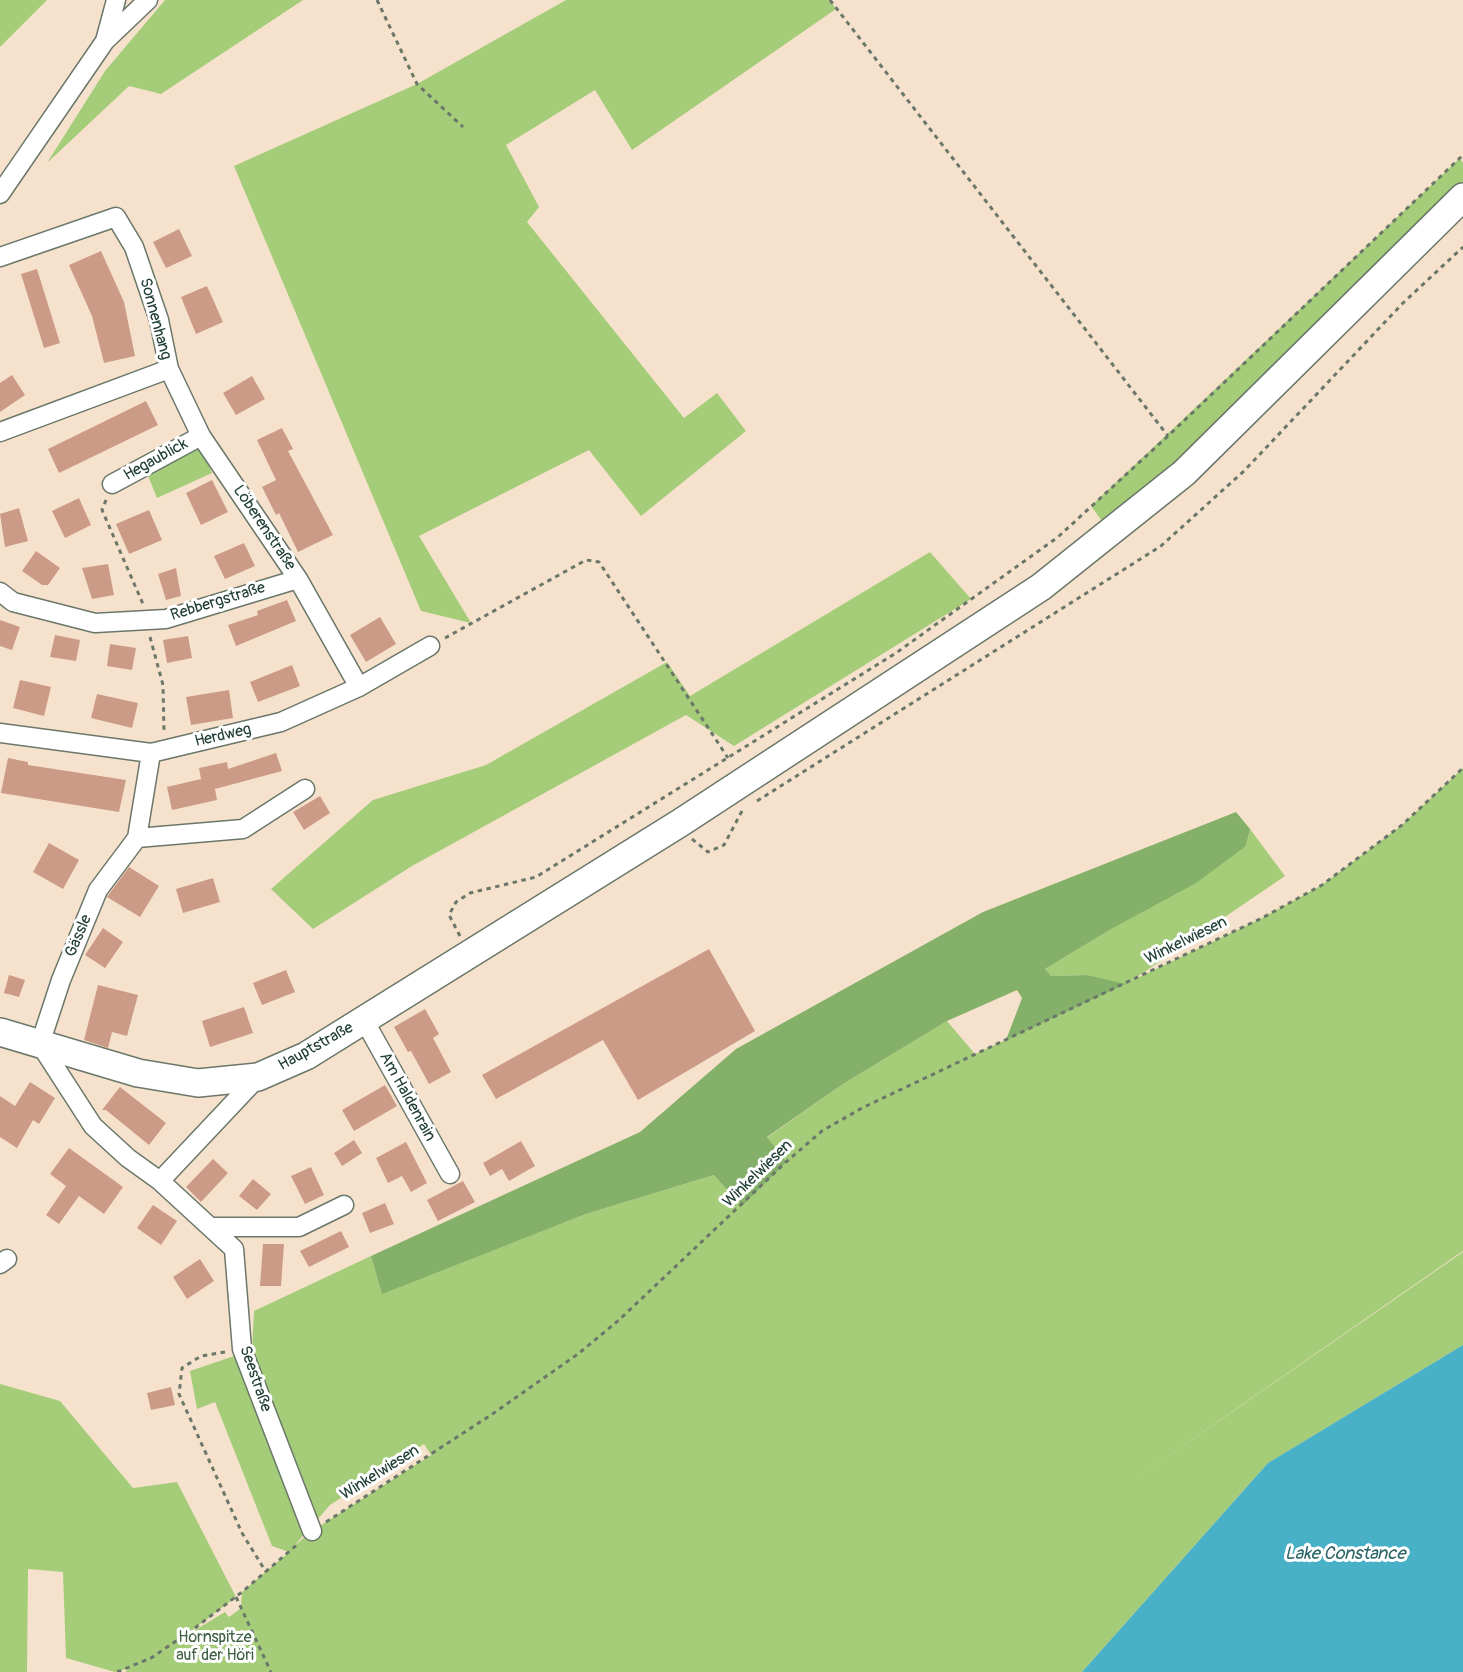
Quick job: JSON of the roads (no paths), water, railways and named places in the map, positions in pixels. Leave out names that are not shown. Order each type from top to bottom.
[{"type":"main road","name":"Hauptstraße","points":[[0,1032],[138,1073],[198,1083],[258,1077],[306,1056],[568,894],[1050,580],[1184,473],[1463,197]]},
{"type":"street","points":[[105,41],[116,0]]},
{"type":"street","points":[[0,194],[105,41],[148,0]]},
{"type":"street","name":"Sonnenhang","points":[[0,257],[116,217],[134,247],[159,320],[169,369],[0,432]]},
{"type":"street","name":"Löberenstraße","points":[[169,369],[201,435],[298,579],[359,687]]},
{"type":"street","name":"Hegaublick","points":[[112,484],[201,435]]},
{"type":"street","name":"Rebbergstraße","points":[[0,592],[12,602],[95,623],[166,619],[298,579]]},
{"type":"street","name":"Herdweg","points":[[0,733],[151,753],[281,722],[359,687],[430,646]]},
{"type":"street","name":"Gässle","points":[[40,1044],[61,980],[98,890],[137,838],[151,753]]},
{"type":"street","points":[[137,838],[243,829],[304,789]]},
{"type":"street","name":"Am Haldenrain","points":[[364,1020],[450,1174]]},
{"type":"street","name":"Seestraße","points":[[40,1044],[93,1126],[128,1158],[160,1181],[213,1227],[234,1249],[242,1349],[312,1531]]},
{"type":"street","points":[[160,1181],[258,1077]]},
{"type":"street","points":[[213,1227],[299,1227],[344,1205]]},
{"type":"water","name":"Lake Constance","points":[[1463,1345],[1463,1672],[1082,1672],[1268,1463]]},
{"type":"park label","name":"Hornspitze auf der Höri","points":[[215,1647]]}]
